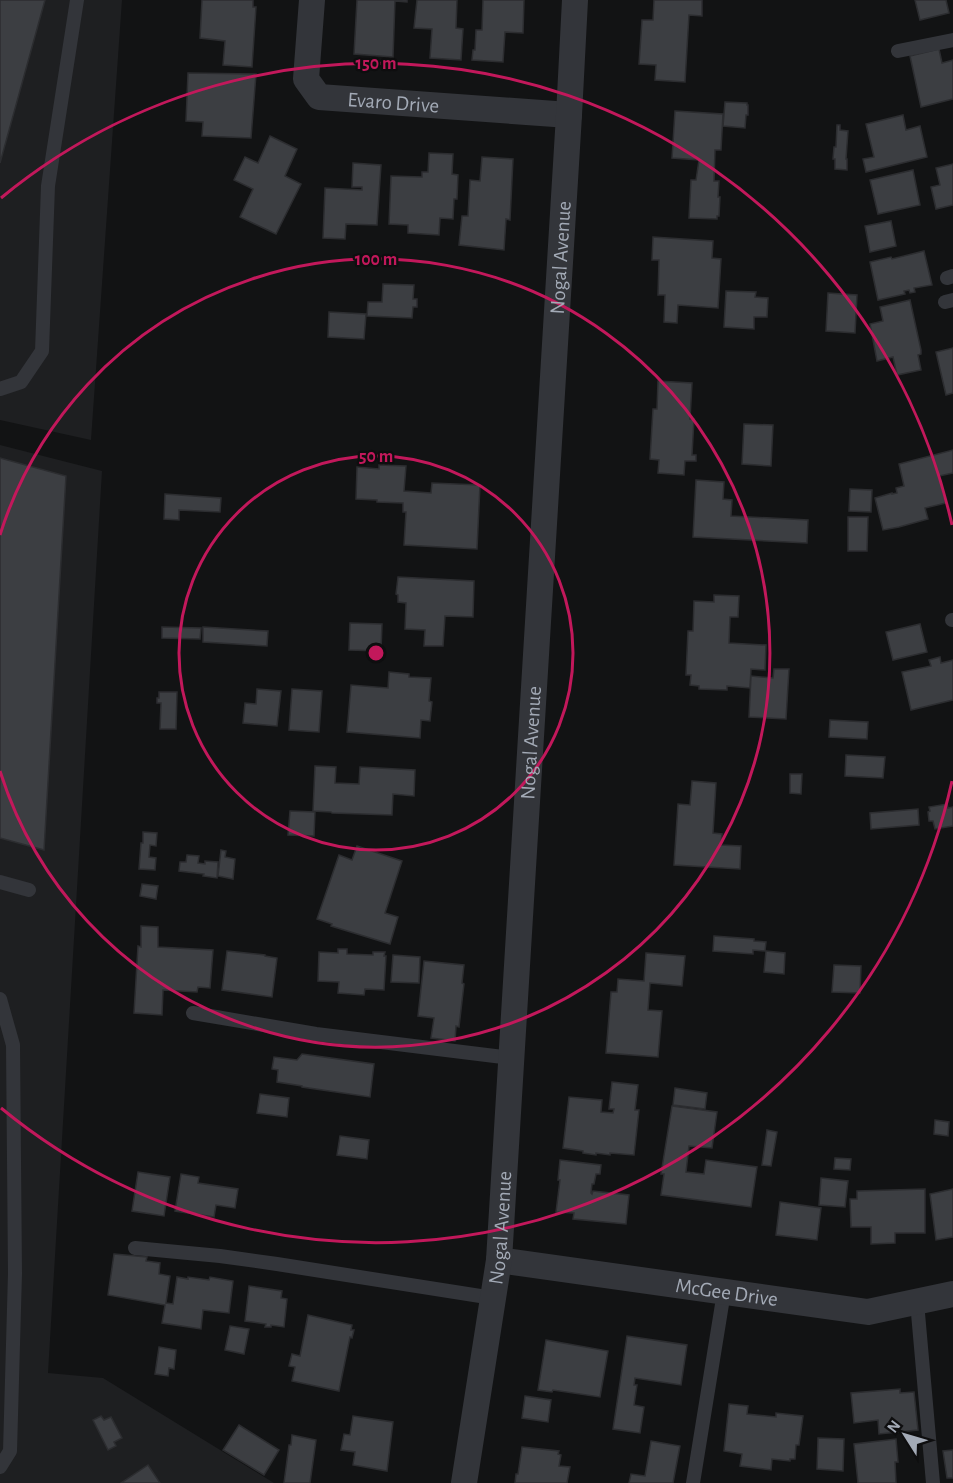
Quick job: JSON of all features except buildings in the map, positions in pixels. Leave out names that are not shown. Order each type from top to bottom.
[{"type":"street","name":"Evaro Drive","points":[[312,0],[306,79],[319,98],[569,115]]},
{"type":"street","name":"Nogal Avenue","points":[[464,1483],[499,1260],[575,0]]},
{"type":"street","name":"McGee Drive","points":[[499,1260],[868,1312],[953,1294]]},
{"type":"lane","points":[[0,389],[21,382],[42,351],[48,186],[76,0]]},
{"type":"lane","points":[[898,51],[953,40]]},
{"type":"lane","points":[[0,882],[29,890]]},
{"type":"lane","points":[[0,999],[13,1045],[15,1273],[10,1451],[0,1467]]},
{"type":"lane","points":[[193,1013],[315,1034],[511,1058]]},
{"type":"lane","points":[[135,1248],[266,1262],[493,1298]]},
{"type":"lane","points":[[693,1483],[724,1292]]},
{"type":"lane","points":[[917,1302],[933,1483]]},
{"type":"shaded area","points":[[0,0],[122,0],[91,440],[0,420]]},
{"type":"shaded area","points":[[0,445],[102,471],[48,1373],[103,1378],[274,1483],[0,1483]]}]
